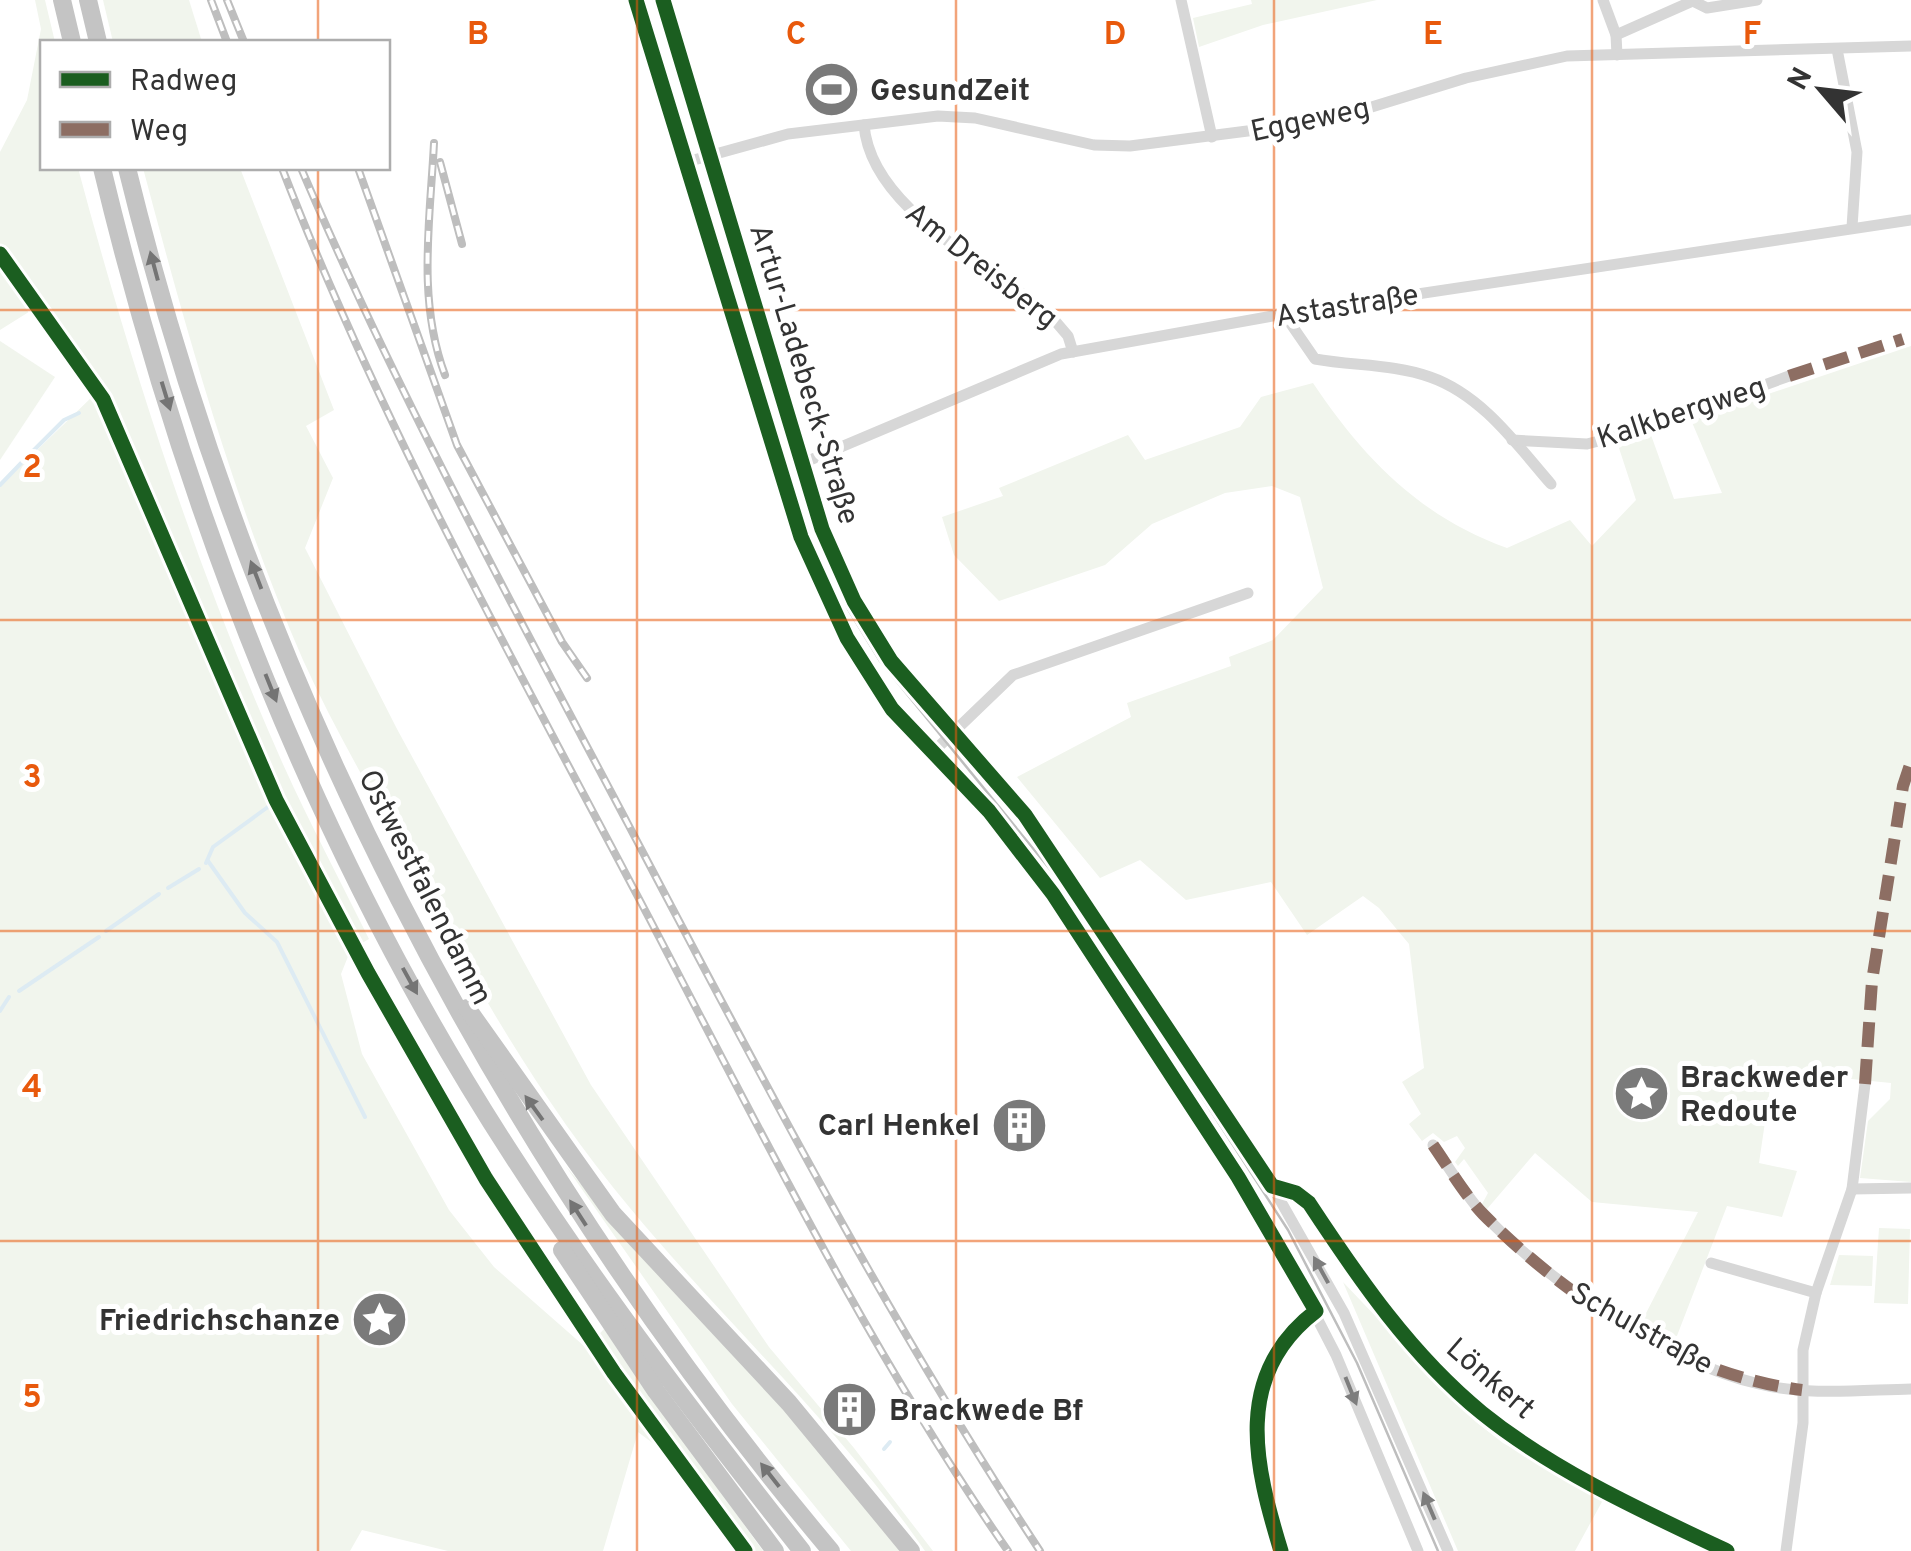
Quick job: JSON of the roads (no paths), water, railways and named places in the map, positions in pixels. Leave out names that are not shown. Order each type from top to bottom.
[{"type":"highway","points":[[62,0],[72,40]]},
{"type":"highway","points":[[88,0],[98,40]]},
{"type":"highway","name":"Ostwestfalendamm","points":[[103,170],[143,325],[186,461],[293,740],[400,964],[512,1157],[668,1382],[802,1551]]},
{"type":"highway","name":"Ostwestfalendamm","points":[[128,170],[170,326],[213,460],[304,698],[390,888],[533,1142],[692,1377],[831,1551]]},
{"type":"highway","points":[[304,698],[334,746],[391,868],[468,1010],[612,1214],[789,1403],[911,1551]]},
{"type":"highway","points":[[512,1157],[540,1215],[598,1307],[775,1551]]},
{"type":"street","name":"Artur-Ladebeck-Straße","points":[[636,0],[684,163],[818,579],[868,674],[906,726],[989,811],[1052,894],[1238,1177],[1316,1311],[1418,1551]]},
{"type":"street","points":[[664,6],[673,0]]},
{"type":"street","points":[[1181,0],[1212,137]]},
{"type":"street","points":[[1603,0],[1616,35],[1616,55]]},
{"type":"street","points":[[1616,35],[1694,1],[1707,8],[1757,0]]},
{"type":"street","name":"Artur-Ladebeck-Straße","points":[[664,6],[802,463],[832,553],[867,624],[906,682],[1002,787],[1045,842],[1272,1186],[1344,1313],[1448,1551]]},
{"type":"street","name":"Eggeweg","points":[[710,156],[785,135],[956,116],[1118,147],[1326,121],[1534,61],[1911,46]]},
{"type":"street","points":[[1837,49],[1857,152],[1852,227]]},
{"type":"street","name":"Am Dreisberg","points":[[864,125],[867,143],[898,200],[1050,316],[1068,336],[1074,352]]},
{"type":"street","points":[[684,163],[710,156]]},
{"type":"street","name":"Astastraße","points":[[802,463],[1074,352],[1284,314],[1911,220]]},
{"type":"street","points":[[1284,314],[1308,354],[1316,359],[1432,377],[1482,409],[1550,484]]},
{"type":"street","name":"Kalkbergweg","points":[[1512,440],[1588,444],[1642,430],[1789,376]]},
{"type":"street","points":[[933,752],[1013,675],[1248,593]]},
{"type":"street","points":[[1786,1551],[1803,1423],[1804,1350],[1816,1292],[1852,1189],[1865,1084]]},
{"type":"street","name":"Schulstraße","points":[[1433,1145],[1481,1212],[1568,1288],[1718,1373],[1802,1390],[1911,1389]]},
{"type":"street","name":"Lönkert","points":[[1272,1186],[1304,1197],[1388,1316],[1480,1412],[1538,1452],[1727,1551]]},
{"type":"street","points":[[1852,1189],[1911,1188]]},
{"type":"street","points":[[1711,1263],[1816,1292]]},
{"type":"street","points":[[1281,1551],[1257,1451],[1258,1402],[1274,1364],[1316,1311]]},
{"type":"waterway","points":[[29,455],[64,420],[79,413]]},
{"type":"waterway","points":[[0,485],[26,458]]},
{"type":"waterway","points":[[206,863],[213,847],[272,804],[238,728]]},
{"type":"waterway","points":[[208,861],[245,913],[277,942],[365,1117]]},
{"type":"waterway","points":[[168,888],[199,869]]},
{"type":"waterway","points":[[106,931],[159,894]]},
{"type":"waterway","points":[[19,991],[99,937]]},
{"type":"waterway","points":[[0,1011],[9,997]]},
{"type":"waterway","points":[[884,1449],[890,1442]]},
{"type":"tram line","points":[[654,0],[814,530],[848,609],[880,661],[1071,895],[1288,1230],[1357,1363],[1438,1551]]},
{"type":"railway","points":[[211,0],[226,40]]},
{"type":"railway","points":[[227,0],[243,40]]},
{"type":"railway","points":[[434,143],[428,289],[436,347],[445,375]]},
{"type":"railway","points":[[440,162],[462,244]]},
{"type":"railway","points":[[283,170],[361,354],[495,626],[812,1229],[906,1392],[1008,1551]]},
{"type":"railway","points":[[302,170],[458,499],[726,1009],[876,1283],[1040,1551]]},
{"type":"railway","points":[[359,170],[457,445],[562,642],[587,678]]},
{"type":"place","name":"GesundZeit","points":[[831,90]]},
{"type":"place","name":"Brackweder Redoute","points":[[1641,1094]]},
{"type":"place","name":"Carl Henkel","points":[[1019,1125]]},
{"type":"place","name":"Friedrichschanze","points":[[379,1320]]},
{"type":"place","name":"Brackwede Bf","points":[[850,1410]]}]
